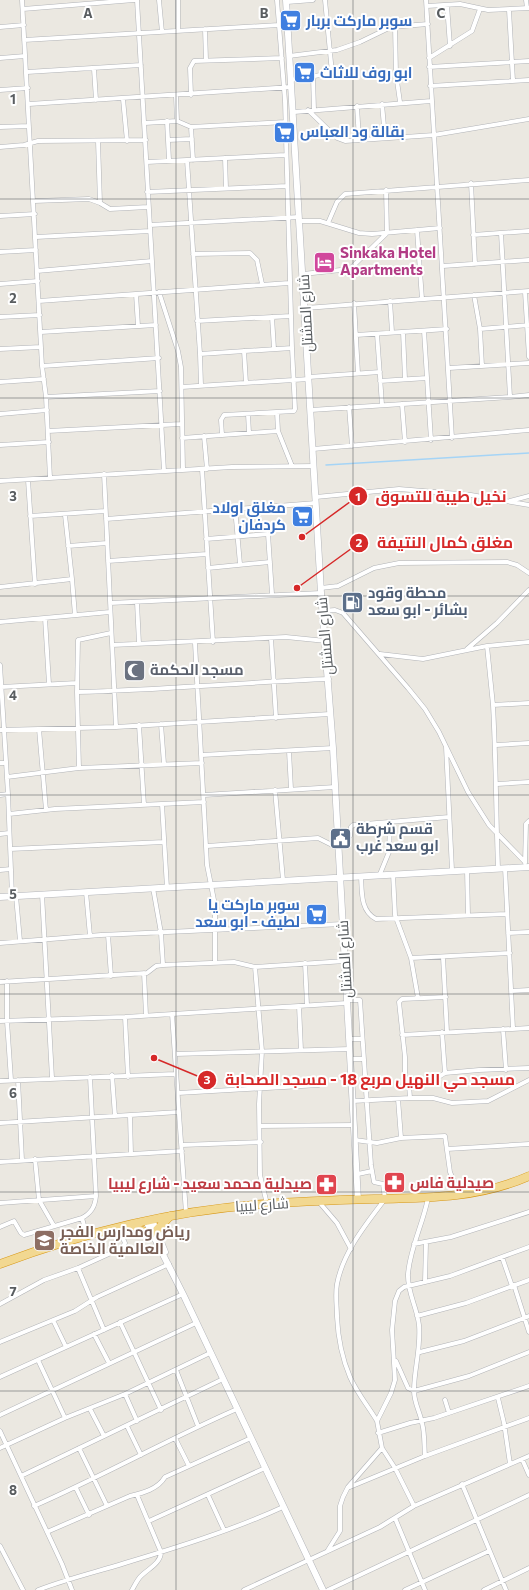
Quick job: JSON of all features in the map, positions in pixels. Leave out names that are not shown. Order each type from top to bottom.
[{"type":"highway","name":"شارع ليبيا","points":[[0,1264],[51,1246],[87,1236],[149,1220],[186,1213],[267,1204],[460,1196],[498,1187],[529,1176]]},
{"type":"highway","points":[[128,1226],[154,1232],[170,1216]]},
{"type":"street","points":[[22,0],[29,104],[42,366],[47,410],[50,478]]},
{"type":"street","points":[[23,9],[136,0],[140,34],[148,207],[156,292],[156,325],[164,471]]},
{"type":"street","points":[[159,0],[162,32]]},
{"type":"street","points":[[178,0],[178,30]]},
{"type":"street","points":[[222,435],[221,420],[224,415],[295,410],[289,283],[284,89],[277,0]]},
{"type":"street","points":[[286,1],[313,0]]},
{"type":"street","points":[[291,80],[332,73],[324,0]]},
{"type":"street","points":[[426,0],[430,86],[447,329],[452,438]]},
{"type":"street","points":[[427,6],[466,5],[480,9],[509,10],[528,8],[526,0]]},
{"type":"street","name":"شارع المشتل","points":[[286,1],[304,274],[321,590],[329,679],[350,1059],[358,1174],[358,1200]]},
{"type":"street","points":[[447,5],[450,46]]},
{"type":"street","points":[[429,58],[472,32],[480,9]]},
{"type":"street","points":[[509,10],[513,81]]},
{"type":"street","points":[[289,56],[329,51],[360,42],[395,26],[428,24]]},
{"type":"street","points":[[0,26],[24,25]]},
{"type":"street","points":[[24,40],[279,25]]},
{"type":"street","points":[[395,26],[396,74],[400,102]]},
{"type":"street","points":[[205,29],[206,60]]},
{"type":"street","points":[[0,58],[25,56]]},
{"type":"street","points":[[191,94],[190,64],[196,61],[282,58]]},
{"type":"street","points":[[429,67],[529,61]]},
{"type":"street","points":[[27,72],[141,65]]},
{"type":"street","points":[[94,69],[96,100]]},
{"type":"street","points":[[313,77],[314,110]]},
{"type":"street","points":[[430,86],[529,80]]},
{"type":"street","points":[[29,104],[284,89],[291,87]]},
{"type":"street","points":[[0,90],[28,88]]},
{"type":"street","points":[[176,96],[177,120]]},
{"type":"street","points":[[123,99],[127,141]]},
{"type":"street","points":[[294,112],[400,102],[431,101]]},
{"type":"street","points":[[382,104],[385,138]]},
{"type":"street","points":[[357,106],[359,140]]},
{"type":"street","points":[[308,110],[337,138],[345,141],[434,135],[529,119]]},
{"type":"street","points":[[145,123],[177,120],[191,127],[285,122]]},
{"type":"street","points":[[167,121],[169,160]]},
{"type":"street","points":[[0,127],[29,126]]},
{"type":"street","points":[[191,127],[193,160]]},
{"type":"street","points":[[168,140],[192,139]]},
{"type":"street","points":[[0,147],[48,141],[98,142],[146,140]]},
{"type":"street","points":[[98,142],[100,203]]},
{"type":"street","points":[[147,162],[286,155]]},
{"type":"street","points":[[225,158],[226,188]]},
{"type":"street","points":[[187,160],[201,385]]},
{"type":"street","points":[[328,223],[337,202],[345,194],[471,183],[529,180]]},
{"type":"street","points":[[471,183],[475,264]]},
{"type":"street","points":[[148,192],[287,186]]},
{"type":"street","points":[[304,274],[350,269],[387,233],[386,190]]},
{"type":"street","points":[[34,200],[89,199],[110,209],[148,207]]},
{"type":"street","points":[[0,216],[35,214]]},
{"type":"street","points":[[150,225],[288,218],[328,223],[359,233],[387,233],[440,228]]},
{"type":"street","points":[[417,230],[422,299]]},
{"type":"street","points":[[36,237],[150,231]]},
{"type":"street","points":[[473,235],[529,231]]},
{"type":"street","points":[[501,234],[510,397]]},
{"type":"street","points":[[0,252],[36,250]]},
{"type":"street","points":[[193,254],[250,253],[257,260],[262,284]]},
{"type":"street","points":[[443,266],[529,260]]},
{"type":"street","points":[[37,271],[152,261]]},
{"type":"street","points":[[0,284],[38,282]]},
{"type":"street","points":[[39,300],[289,283]]},
{"type":"street","points":[[306,308],[527,291],[529,357]]},
{"type":"street","points":[[156,292],[178,351],[182,387],[181,424],[183,470]]},
{"type":"street","points":[[136,294],[138,326]]},
{"type":"street","points":[[474,296],[480,329],[482,366]]},
{"type":"street","points":[[390,301],[392,332]]},
{"type":"street","points":[[354,304],[358,373]]},
{"type":"street","points":[[0,317],[40,315]]},
{"type":"street","points":[[197,321],[291,316]]},
{"type":"street","points":[[272,317],[274,349]]},
{"type":"street","points":[[41,332],[156,325]]},
{"type":"street","points":[[480,329],[528,326]]},
{"type":"street","points":[[356,335],[447,329]]},
{"type":"street","points":[[424,331],[431,440]]},
{"type":"street","points":[[403,332],[406,379]]},
{"type":"street","points":[[377,334],[382,405]]},
{"type":"street","points":[[0,349],[41,347]]},
{"type":"street","points":[[200,354],[292,348]]},
{"type":"street","points":[[244,351],[246,382]]},
{"type":"street","points":[[42,366],[159,358]]},
{"type":"street","points":[[449,368],[529,363]]},
{"type":"street","points":[[182,387],[293,380],[380,372]]},
{"type":"street","points":[[380,381],[427,378]]},
{"type":"street","points":[[0,382],[44,379]]},
{"type":"street","points":[[46,397],[160,391]]},
{"type":"street","points":[[311,410],[529,395]]},
{"type":"street","points":[[402,404],[405,442]]},
{"type":"street","points":[[349,407],[352,446]]},
{"type":"street","points":[[0,414],[47,410]]},
{"type":"street","points":[[277,412],[278,431],[292,466]]},
{"type":"street","points":[[248,414],[249,433]]},
{"type":"street","points":[[48,431],[181,424]]},
{"type":"street","points":[[313,449],[431,440],[529,430]]},
{"type":"street","points":[[182,438],[278,431]]},
{"type":"street","points":[[204,436],[207,469]]},
{"type":"street","points":[[0,445],[49,442]]},
{"type":"street","points":[[0,481],[202,469],[314,466]]},
{"type":"street","points":[[202,469],[213,642]]},
{"type":"street","points":[[104,474],[116,727]]},
{"type":"street","points":[[28,480],[35,584]]},
{"type":"street","points":[[106,519],[316,500],[399,489],[471,495],[529,505]]},
{"type":"street","points":[[508,502],[529,496]]},
{"type":"street","points":[[235,508],[240,564]]},
{"type":"street","points":[[30,516],[66,515],[105,511]]},
{"type":"street","points":[[66,515],[75,615]]},
{"type":"street","points":[[206,539],[268,534],[272,594]]},
{"type":"street","points":[[68,546],[107,543]]},
{"type":"street","points":[[108,561],[207,554]]},
{"type":"street","points":[[208,568],[270,562]]},
{"type":"street","points":[[110,603],[210,599],[321,590],[338,586],[374,568],[399,563],[507,562],[517,565],[529,573]]},
{"type":"street","points":[[0,587],[72,579]]},
{"type":"street","points":[[467,649],[497,624],[529,590]]},
{"type":"street","points":[[137,602],[139,644]]},
{"type":"street","points":[[323,611],[335,610],[343,613],[380,654],[420,704],[446,744],[468,792],[497,835],[526,865]]},
{"type":"street","points":[[0,622],[110,612]]},
{"type":"street","points":[[45,618],[49,684]]},
{"type":"street","points":[[79,768],[77,692],[78,640],[111,633]]},
{"type":"street","points":[[271,638],[276,718]]},
{"type":"street","points":[[112,646],[271,638],[326,641]]},
{"type":"street","points":[[380,654],[423,659],[467,649],[529,642]]},
{"type":"street","points":[[195,643],[207,865],[215,905],[215,963]]},
{"type":"street","points":[[487,646],[496,745],[497,784],[495,815],[498,868]]},
{"type":"street","points":[[0,665],[2,730],[7,776],[11,869],[20,942]]},
{"type":"street","points":[[77,692],[329,679]]},
{"type":"street","points":[[1,687],[77,683]]},
{"type":"street","points":[[493,705],[529,703]]},
{"type":"street","points":[[2,730],[116,727],[330,714]]},
{"type":"street","points":[[161,724],[164,764]]},
{"type":"street","points":[[139,725],[144,805]]},
{"type":"street","points":[[38,729],[46,810]]},
{"type":"street","points":[[496,745],[529,743]]},
{"type":"street","points":[[446,744],[452,870]]},
{"type":"street","points":[[202,755],[333,748]]},
{"type":"street","points":[[289,751],[291,789]]},
{"type":"street","points":[[0,763],[6,763]]},
{"type":"street","points":[[7,776],[79,768],[202,763]]},
{"type":"street","points":[[497,784],[529,782]]},
{"type":"street","points":[[204,795],[335,787]]},
{"type":"street","points":[[275,790],[283,880]]},
{"type":"street","points":[[0,795],[8,794]]},
{"type":"street","points":[[9,814],[46,810],[204,802]]},
{"type":"street","points":[[162,804],[167,888]]},
{"type":"street","points":[[338,837],[350,836],[352,826],[449,818]]},
{"type":"street","points":[[526,865],[526,824],[529,822]]},
{"type":"street","points":[[380,874],[390,852],[390,823]]},
{"type":"street","points":[[0,834],[9,833]]},
{"type":"street","points":[[207,846],[318,838],[338,848]]},
{"type":"street","points":[[10,849],[164,842]]},
{"type":"street","points":[[0,897],[505,868],[526,865]]},
{"type":"street","points":[[505,868],[513,1029]]},
{"type":"street","points":[[0,870],[11,869]]},
{"type":"street","points":[[467,870],[468,915]]},
{"type":"street","points":[[393,874],[396,919],[411,958],[418,998]]},
{"type":"street","points":[[360,876],[363,903],[372,916],[376,919],[507,914]]},
{"type":"street","points":[[153,888],[161,933],[162,965]]},
{"type":"street","points":[[86,892],[90,936]]},
{"type":"street","points":[[42,894],[52,1078]]},
{"type":"street","points":[[0,943],[216,929],[343,924]]},
{"type":"street","points":[[508,933],[529,932]]},
{"type":"street","points":[[108,935],[111,976]]},
{"type":"street","points":[[411,958],[510,953]]},
{"type":"street","points":[[443,957],[446,996],[444,1032],[445,1073]]},
{"type":"street","points":[[0,982],[144,973],[150,972],[156,966],[162,965],[234,962],[255,967],[345,961]]},
{"type":"street","points":[[305,963],[307,1005]]},
{"type":"street","points":[[255,967],[262,1051],[260,1089],[260,1175],[267,1204]]},
{"type":"street","points":[[144,973],[146,1015]]},
{"type":"street","points":[[7,982],[7,1021],[11,1080]]},
{"type":"street","points":[[511,991],[529,990]]},
{"type":"street","points":[[410,1098],[408,1082],[405,1076],[405,1057],[399,1002],[402,999],[446,996]]},
{"type":"street","points":[[0,1021],[125,1017],[299,1006],[360,1000],[372,1171],[374,1182],[383,1184],[385,1199],[351,1248],[337,1282],[338,1333],[342,1355],[350,1377],[362,1399],[377,1421],[378,1433],[382,1448],[395,1468],[414,1506]]},
{"type":"street","points":[[299,1006],[301,1050]]},
{"type":"street","points":[[172,1014],[175,1074],[178,1093],[186,1213]]},
{"type":"street","points":[[125,1017],[128,1077]]},
{"type":"street","points":[[402,1035],[529,1028]]},
{"type":"street","points":[[503,1029],[506,1070]]},
{"type":"street","points":[[349,1039],[362,1039]]},
{"type":"street","points":[[175,1054],[350,1049]]},
{"type":"street","points":[[350,1059],[363,1059]]},
{"type":"street","points":[[408,1082],[434,1080],[445,1073],[529,1068]]},
{"type":"street","points":[[0,1081],[112,1075],[128,1077],[175,1074]]},
{"type":"street","points":[[112,1075],[115,1116]]},
{"type":"street","points":[[0,1227],[14,1221],[24,1235],[82,1218],[88,1215],[92,1209],[96,1196],[90,1077]]},
{"type":"street","points":[[18,1080],[22,1160]]},
{"type":"street","points":[[353,1101],[410,1098],[433,1098],[452,1103],[488,1101],[529,1080]]},
{"type":"street","points":[[178,1093],[319,1086]]},
{"type":"street","points":[[398,1099],[400,1138]]},
{"type":"street","points":[[0,1123],[179,1112]]},
{"type":"street","points":[[130,1116],[131,1154]]},
{"type":"street","points":[[260,1126],[331,1127],[354,1125]]},
{"type":"street","points":[[355,1140],[377,1143],[400,1138],[445,1136],[450,1172],[460,1196]]},
{"type":"street","points":[[182,1145],[261,1142]]},
{"type":"street","points":[[447,1149],[529,1144]]},
{"type":"street","points":[[0,1162],[182,1151]]},
{"type":"street","points":[[35,1159],[39,1200],[54,1226]]},
{"type":"street","points":[[358,1174],[372,1171]]},
{"type":"street","points":[[0,1203],[96,1196]]},
{"type":"street","points":[[425,1456],[422,1421],[416,1406],[414,1391],[420,1352],[417,1316],[408,1286],[409,1270],[414,1244],[425,1214],[428,1198]]},
{"type":"street","points":[[320,1202],[351,1248]]},
{"type":"street","points":[[414,1244],[426,1243],[451,1237],[529,1212]]},
{"type":"street","points":[[82,1218],[87,1236]]},
{"type":"street","points":[[149,1220],[165,1257],[323,1590]]},
{"type":"street","points":[[0,1304],[44,1280],[78,1268],[124,1246],[125,1243],[119,1228]]},
{"type":"street","points":[[47,1229],[51,1246]]},
{"type":"street","points":[[425,1282],[426,1243]]},
{"type":"street","points":[[377,1421],[394,1385],[392,1330],[395,1301],[399,1291],[408,1286],[450,1276],[529,1247]]},
{"type":"street","points":[[502,1257],[529,1332]]},
{"type":"street","points":[[0,1336],[1,1341],[54,1320],[75,1311],[91,1300],[169,1264]]},
{"type":"street","points":[[78,1268],[104,1330]]},
{"type":"street","points":[[417,1316],[466,1304],[529,1280]]},
{"type":"street","points":[[0,1378],[183,1294]]},
{"type":"street","points":[[420,1352],[464,1341],[529,1316]]},
{"type":"street","points":[[54,1320],[66,1347]]},
{"type":"street","points":[[120,1322],[161,1410]]},
{"type":"street","points":[[0,1415],[134,1350],[196,1322]]},
{"type":"street","points":[[94,1334],[109,1363]]},
{"type":"street","points":[[0,1448],[65,1418],[125,1394],[210,1352]]},
{"type":"street","points":[[394,1359],[408,1388],[414,1391],[465,1378],[529,1352]]},
{"type":"street","points":[[38,1360],[65,1418]]},
{"type":"street","points":[[176,1370],[198,1426]]},
{"type":"street","points":[[20,1476],[161,1410],[223,1379]]},
{"type":"street","points":[[378,1433],[498,1398],[529,1386]]},
{"type":"street","points":[[125,1394],[137,1421]]},
{"type":"street","points":[[498,1398],[510,1464]]},
{"type":"street","points":[[445,1400],[449,1413]]},
{"type":"street","points":[[90,1409],[104,1436]]},
{"type":"street","points":[[34,1506],[76,1488],[198,1426],[237,1409]]},
{"type":"street","points":[[348,1487],[425,1456],[529,1418]]},
{"type":"street","points":[[127,1426],[141,1455]]},
{"type":"street","points":[[0,1431],[72,1590]]},
{"type":"street","points":[[175,1438],[189,1466]]},
{"type":"street","points":[[47,1532],[89,1515],[131,1495],[137,1495],[162,1483],[165,1477],[251,1438]]},
{"type":"street","points":[[78,1448],[107,1506]]},
{"type":"street","points":[[328,1550],[340,1532],[340,1506],[348,1487],[382,1448]]},
{"type":"street","points":[[244,1590],[380,1527],[414,1506],[529,1456]]},
{"type":"street","points":[[522,1459],[529,1475]]},
{"type":"street","points":[[149,1521],[265,1468]]},
{"type":"street","points":[[462,1484],[506,1590]]},
{"type":"street","points":[[76,1488],[89,1515]]},
{"type":"street","points":[[132,1590],[140,1576],[160,1559],[161,1552],[137,1495]]},
{"type":"street","points":[[208,1495],[224,1530]]},
{"type":"street","points":[[328,1590],[529,1495]]},
{"type":"street","points":[[38,1590],[68,1579],[161,1552],[283,1507]]},
{"type":"street","points":[[395,1518],[425,1590]]},
{"type":"street","points":[[0,1546],[22,1590]]},
{"type":"street","points":[[405,1590],[489,1551]]},
{"type":"street","points":[[484,1590],[529,1568]]},
{"type":"waterway","points":[[326,465],[529,453]]},
{"type":"place","name":"سوبر ماركت بربار","points":[[290,21]]},
{"type":"place","name":"ابو روف للاثاث","points":[[305,73]]},
{"type":"place","name":"بقالة ود العباس","points":[[285,132]]},
{"type":"place","name":"Sinkaka Hotel Apartments","points":[[324,262]]},
{"type":"place","name":"مغلق اولاد كردفان","points":[[302,517]]},
{"type":"place","name":"نخيل طيبة للتسوق","points":[[302,537]]},
{"type":"place","name":"مغلق كمال النتيفة","points":[[297,588]]},
{"type":"place","name":"محطة وقود بشائر - ابو سعد","points":[[352,602]]},
{"type":"place","name":"مسجد الحكمة","points":[[135,670]]},
{"type":"place","name":"قسم شرطة ابو سعد غرب","points":[[341,838]]},
{"type":"place","name":"سوبر ماركت يا لطيف - ابو سعد","points":[[316,914]]},
{"type":"place","name":"مسجد حي النهيل مربع 18 - مسجد الصحابة","points":[[154,1058]]},
{"type":"place","name":"صيدلية فاس","points":[[394,1183]]},
{"type":"place","name":"صيدلية محمد سعيد - شارع ليبيا","points":[[327,1184]]},
{"type":"place","name":"رياض ومدارس الفجر العالمية الخاصة","points":[[45,1241]]}]
